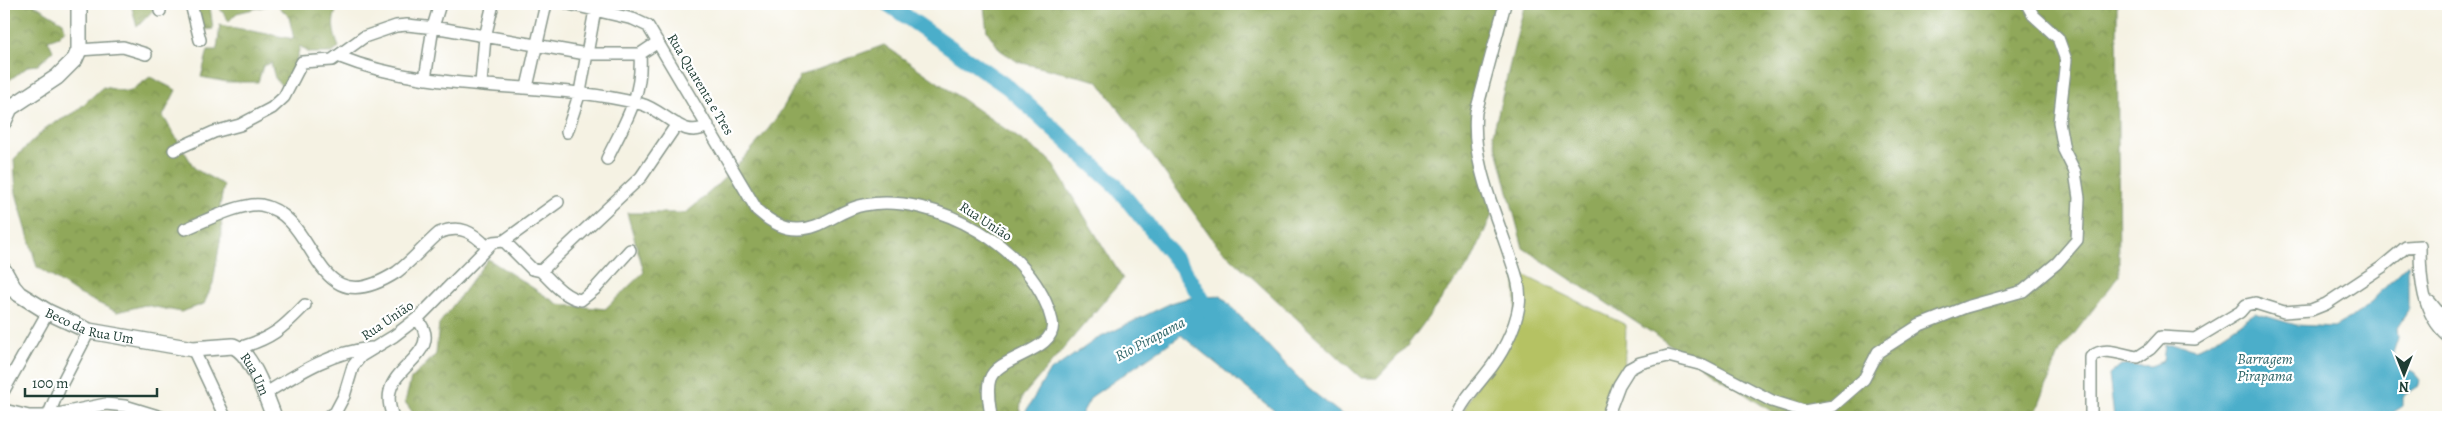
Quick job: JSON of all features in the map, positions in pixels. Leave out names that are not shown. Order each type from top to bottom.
[{"type":"street","points":[[6,113],[63,72],[75,58],[79,50],[79,4]]},
{"type":"street","points":[[191,4],[200,40]]},
{"type":"street","points":[[425,78],[433,27],[440,4]]},
{"type":"street","points":[[481,83],[484,37],[492,4]]},
{"type":"street","points":[[527,87],[546,4]]},
{"type":"street","name":"Rua Quarenta e Tres","points":[[569,4],[642,22],[653,33],[754,203]]},
{"type":"street","points":[[1456,417],[1463,404],[1497,359],[1515,321],[1520,298],[1519,283],[1484,177],[1476,145],[1474,127],[1476,112],[1505,4]]},
{"type":"street","points":[[1607,417],[1619,386],[1629,369],[1640,363],[1668,356],[1703,365],[1772,401],[1804,411],[1832,406],[1864,379],[1878,352],[1920,325],[1966,307],[2023,291],[2057,263],[2077,240],[2078,223],[2079,198],[2075,172],[2064,150],[2059,122],[2066,60],[2058,38],[2033,15],[2027,4]]},
{"type":"street","points":[[567,132],[580,92],[595,10]]},
{"type":"street","points":[[174,150],[214,132],[240,125],[272,108],[284,97],[302,62],[332,60],[340,57],[364,37],[380,31],[407,25],[433,27],[586,54],[640,54],[658,42]]},
{"type":"street","points":[[79,50],[123,47],[146,54]]},
{"type":"street","points":[[607,159],[634,102],[641,78],[640,54]]},
{"type":"street","points":[[340,57],[380,71],[425,78],[580,92],[634,102],[656,110],[695,132],[708,126]]},
{"type":"street","points":[[541,271],[641,177],[678,124]]},
{"type":"street","name":"Rua União","points":[[333,416],[344,396],[353,366],[361,356],[418,319],[493,242],[504,241],[558,202]]},
{"type":"street","name":"Rua União","points":[[754,203],[767,219],[787,228],[798,229],[817,226],[847,209],[860,205],[915,206],[937,211],[959,220],[997,245],[1020,264],[1040,290],[1048,308],[1053,328],[1049,337],[1042,344],[994,372],[989,386],[991,417]]},
{"type":"street","points":[[185,229],[241,208],[254,205],[263,206],[290,221],[327,276],[350,286],[359,287],[376,283],[396,272],[439,233],[445,231],[463,230],[474,234],[487,247]]},
{"type":"street","points":[[504,241],[532,269],[541,271],[559,289],[575,299],[581,300],[595,289],[630,250]]},
{"type":"street","points":[[2091,417],[2091,357],[2102,350],[2107,349],[2128,356],[2138,356],[2150,349],[2161,337],[2195,339],[2240,312],[2246,305],[2256,303],[2284,312],[2311,310],[2349,290],[2382,267],[2406,247],[2420,246],[2427,308],[2438,328],[2448,336]]},
{"type":"street","name":"Beco da Rua Um","points":[[4,270],[7,294],[89,331],[192,349]]},
{"type":"street","points":[[2424,293],[2448,324]]},
{"type":"street","points":[[238,348],[264,341],[284,327],[305,305]]},
{"type":"street","points":[[4,390],[48,312]]},
{"type":"street","points":[[393,417],[390,400],[392,384],[418,354],[425,341],[425,331],[418,319]]},
{"type":"street","points":[[48,416],[60,387],[89,331]]},
{"type":"street","name":"Rua Um","points":[[192,349],[233,346],[238,348],[245,355],[266,393],[274,417]]},
{"type":"street","points":[[266,393],[334,356],[354,350],[372,348]]},
{"type":"street","points":[[192,349],[226,417]]},
{"type":"street","points":[[4,410],[29,416],[48,416],[106,404],[125,406],[161,417]]},
{"type":"street","points":[[1463,404],[1467,417]]},
{"type":"green space","points":[[4,4],[33,4],[63,22],[65,30],[59,36],[48,40],[53,51],[38,65],[29,66],[5,83]]},
{"type":"green space","points":[[131,4],[155,4],[156,7],[137,27]]},
{"type":"green space","points":[[194,4],[274,4],[237,13],[229,21],[218,6],[210,7],[213,29],[199,30]]},
{"type":"green space","points":[[276,4],[340,4],[333,26],[339,47],[333,53],[309,53],[300,46],[294,69],[282,86],[275,78],[271,63],[263,66],[258,82],[227,82],[201,77],[208,50],[217,50],[220,25],[294,39],[289,17]]},
{"type":"green space","points":[[980,4],[1505,4],[1475,127],[1494,210],[1470,264],[1451,286],[1407,346],[1377,378],[1361,378],[1217,245],[1098,81],[1018,62],[1000,50],[987,31],[984,7]]},
{"type":"green space","points":[[1527,4],[2117,4],[2119,276],[2060,352],[2034,417],[1780,417],[1523,248],[1493,134],[1523,11]]},
{"type":"green space","points":[[884,45],[1050,160],[1123,279],[1022,397],[1019,417],[416,417],[405,402],[411,379],[436,354],[439,324],[488,259],[558,304],[605,309],[644,272],[627,213],[686,213],[724,179],[759,141],[782,109],[800,76]]},
{"type":"green space","points":[[150,77],[176,90],[163,116],[195,169],[224,185],[220,205],[222,230],[213,283],[204,304],[181,312],[145,305],[117,312],[77,293],[37,267],[16,193],[14,159],[47,127],[74,113],[103,87],[129,92]]},
{"type":"green space","points":[[1515,271],[1626,325],[1624,376],[1606,417],[1461,417],[1471,395],[1516,322]]},
{"type":"water","name":"Barragem Pirapama","points":[[2408,264],[2408,310],[2397,327],[2398,338],[2393,353],[2398,366],[2414,373],[2420,380],[2419,386],[2403,396],[2403,406],[2386,417],[2114,417],[2109,375],[2121,365],[2151,366],[2163,361],[2165,345],[2181,345],[2195,349],[2208,344],[2255,313],[2296,325],[2334,327],[2361,312]]},
{"type":"water","name":"Rio Pirapama","points":[[1221,296],[1309,389],[1345,417],[1282,417],[1181,335],[1091,397],[1080,417],[1026,417],[1025,413],[1048,373],[1095,340],[1171,303],[1188,298]]},
{"type":"waterway","points":[[888,4],[1009,88],[1116,186],[1181,266],[1212,315]]}]
